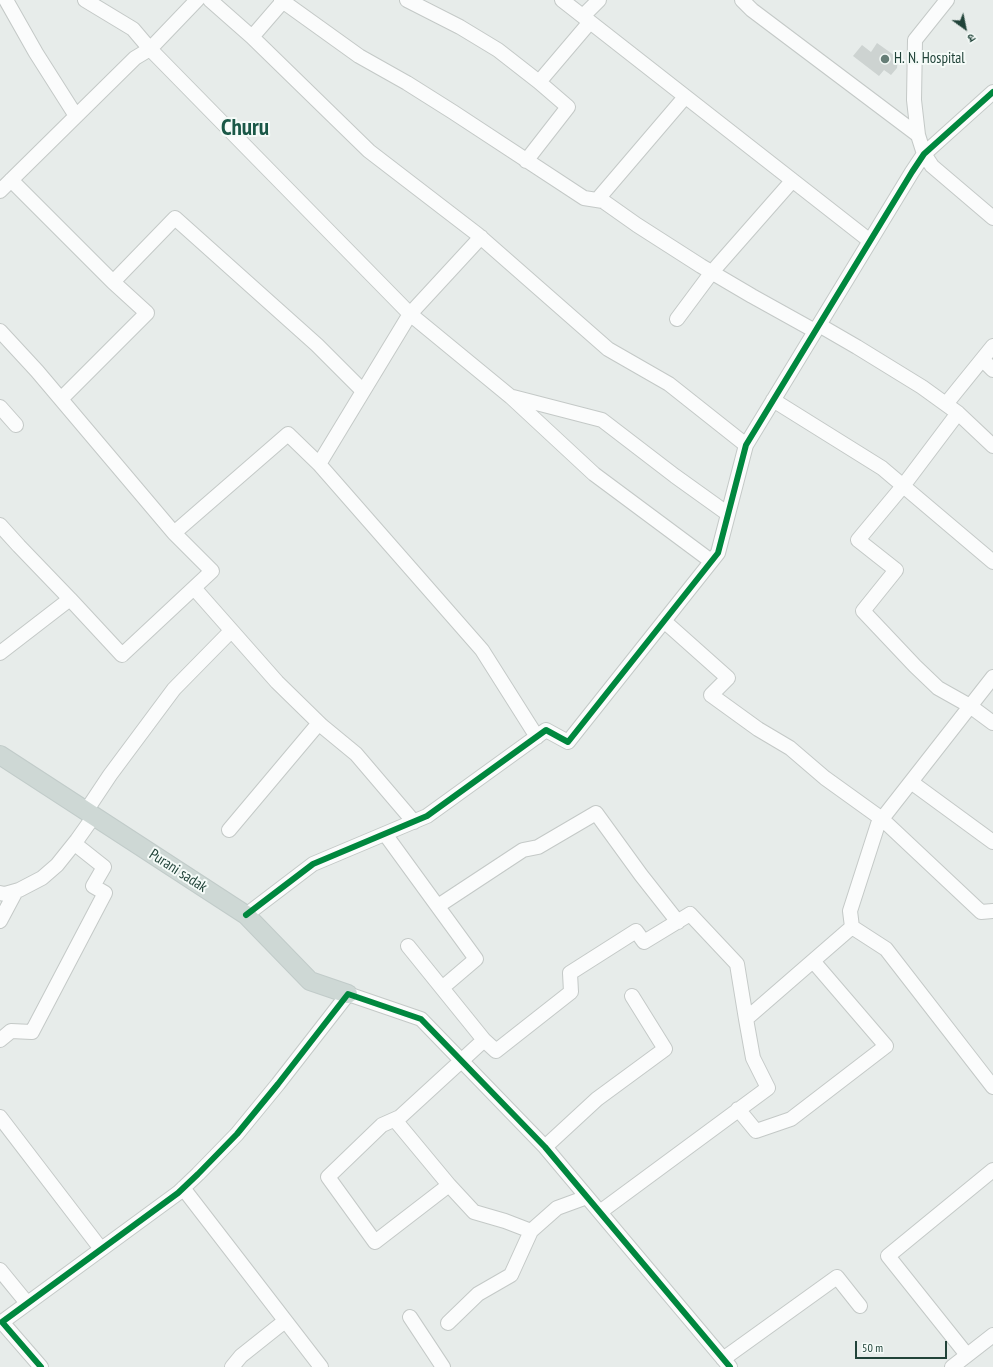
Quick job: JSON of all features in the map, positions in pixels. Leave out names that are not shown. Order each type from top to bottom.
[{"type":"main road","name":"Purani sadak","points":[[0,755],[246,915],[310,981],[348,994]]},
{"type":"street","points":[[6,0],[36,53],[76,116]]},
{"type":"street","points":[[85,0],[133,30],[410,314],[511,397],[594,474],[712,561]]},
{"type":"street","points":[[0,191],[135,58],[150,49],[197,0]]},
{"type":"street","points":[[210,0],[252,37],[369,151],[481,237],[608,349],[669,384],[746,445]]},
{"type":"street","points":[[408,0],[460,27],[498,50],[568,107],[526,161]]},
{"type":"street","points":[[562,0],[870,242]]},
{"type":"street","points":[[539,82],[599,0]]},
{"type":"street","points":[[742,0],[758,15],[918,135]]},
{"type":"street","points":[[947,0],[915,40],[914,100],[918,135],[924,154],[932,166],[993,218]]},
{"type":"street","points":[[252,37],[283,1],[359,56],[407,83],[453,112],[584,198],[603,201],[637,225],[712,272],[817,328],[857,347],[922,387],[958,413],[993,446]]},
{"type":"street","points":[[246,915],[313,864],[427,816],[546,730],[568,742],[718,553],[746,445],[924,154],[993,92]]},
{"type":"street","points":[[597,200],[686,97]]},
{"type":"street","points":[[11,180],[113,282],[147,313],[61,399]]},
{"type":"street","points":[[677,319],[712,272],[792,181]]},
{"type":"street","points":[[113,282],[175,218],[317,345],[363,391]]},
{"type":"street","points":[[319,464],[410,314],[481,237]]},
{"type":"street","points":[[0,332],[37,371],[174,533],[212,571],[122,655],[0,525]]},
{"type":"street","points":[[946,404],[993,346]]},
{"type":"street","points":[[983,360],[993,370]]},
{"type":"street","points":[[511,397],[602,420],[675,476],[728,514]]},
{"type":"street","points":[[773,400],[882,468],[993,562]]},
{"type":"street","points":[[0,407],[16,425]]},
{"type":"street","points":[[958,413],[858,540],[896,570],[863,611],[938,688],[970,706],[993,723]]},
{"type":"street","points":[[174,533],[288,434],[319,464],[482,650],[537,737]]},
{"type":"street","points":[[194,588],[277,682],[319,723],[356,754],[414,822]]},
{"type":"street","points":[[0,653],[70,599]]},
{"type":"street","points":[[664,621],[728,678],[711,695],[758,730],[790,748],[825,778],[882,819],[981,912],[993,911]]},
{"type":"street","points":[[0,893],[5,894],[16,891],[42,878],[57,865],[74,844],[110,775],[174,689],[231,630]]},
{"type":"street","points":[[993,677],[878,824],[850,911],[852,927],[886,949],[993,1087]]},
{"type":"street","points":[[229,830],[319,723]]},
{"type":"street","points":[[911,782],[993,842]]},
{"type":"street","points":[[438,906],[523,850],[538,847],[596,813],[641,875],[678,922]]},
{"type":"street","points":[[385,834],[476,959],[442,988]]},
{"type":"street","points":[[0,1040],[11,1031],[32,1032],[105,893],[92,886],[104,867],[74,844]]},
{"type":"street","points":[[0,922],[16,891]]},
{"type":"street","points":[[408,946],[484,1040],[496,1050],[572,992],[570,973],[636,931],[644,942],[690,914],[737,964],[753,1058],[768,1088],[600,1212]]},
{"type":"street","points":[[746,1018],[852,927]]},
{"type":"street","points":[[738,1110],[756,1132],[791,1119],[886,1046],[813,960]]},
{"type":"street","points":[[41,1367],[1,1322],[183,1188],[237,1134],[348,994],[421,1019],[546,1147],[727,1363],[838,1277],[860,1306]]},
{"type":"street","points":[[546,1147],[597,1099],[665,1049],[632,996]]},
{"type":"street","points":[[449,1185],[376,1242],[328,1177],[382,1125],[400,1117],[484,1040]]},
{"type":"street","points":[[0,1116],[101,1249]]},
{"type":"street","points":[[395,1120],[449,1185],[474,1212],[505,1221],[531,1231]]},
{"type":"street","points":[[967,1356],[888,1256],[993,1170]]},
{"type":"street","points":[[183,1188],[321,1367]]},
{"type":"street","points":[[448,1323],[478,1294],[511,1275],[531,1231],[557,1208],[587,1197]]},
{"type":"street","points":[[0,1270],[27,1304]]},
{"type":"street","points":[[410,1318],[443,1367]]},
{"type":"street","points":[[232,1367],[241,1356],[285,1321]]},
{"type":"street","points":[[952,1367],[993,1335]]},
{"type":"building","points":[[877,43],[898,58],[897,68],[891,75],[884,70],[879,76],[853,56],[862,45],[871,52]]},
{"type":"cycle path","points":[[246,915],[313,864],[427,816],[546,730],[568,742],[718,553],[746,445],[912,172],[924,154],[993,92]]},
{"type":"cycle path","points":[[41,1367],[2,1322],[178,1193],[237,1134],[348,994],[421,1019],[545,1147],[730,1367]]},
{"type":"place","name":"H. N. Hospital","points":[[885,59]]},
{"type":"district","name":"Churu","points":[[245,128]]}]
